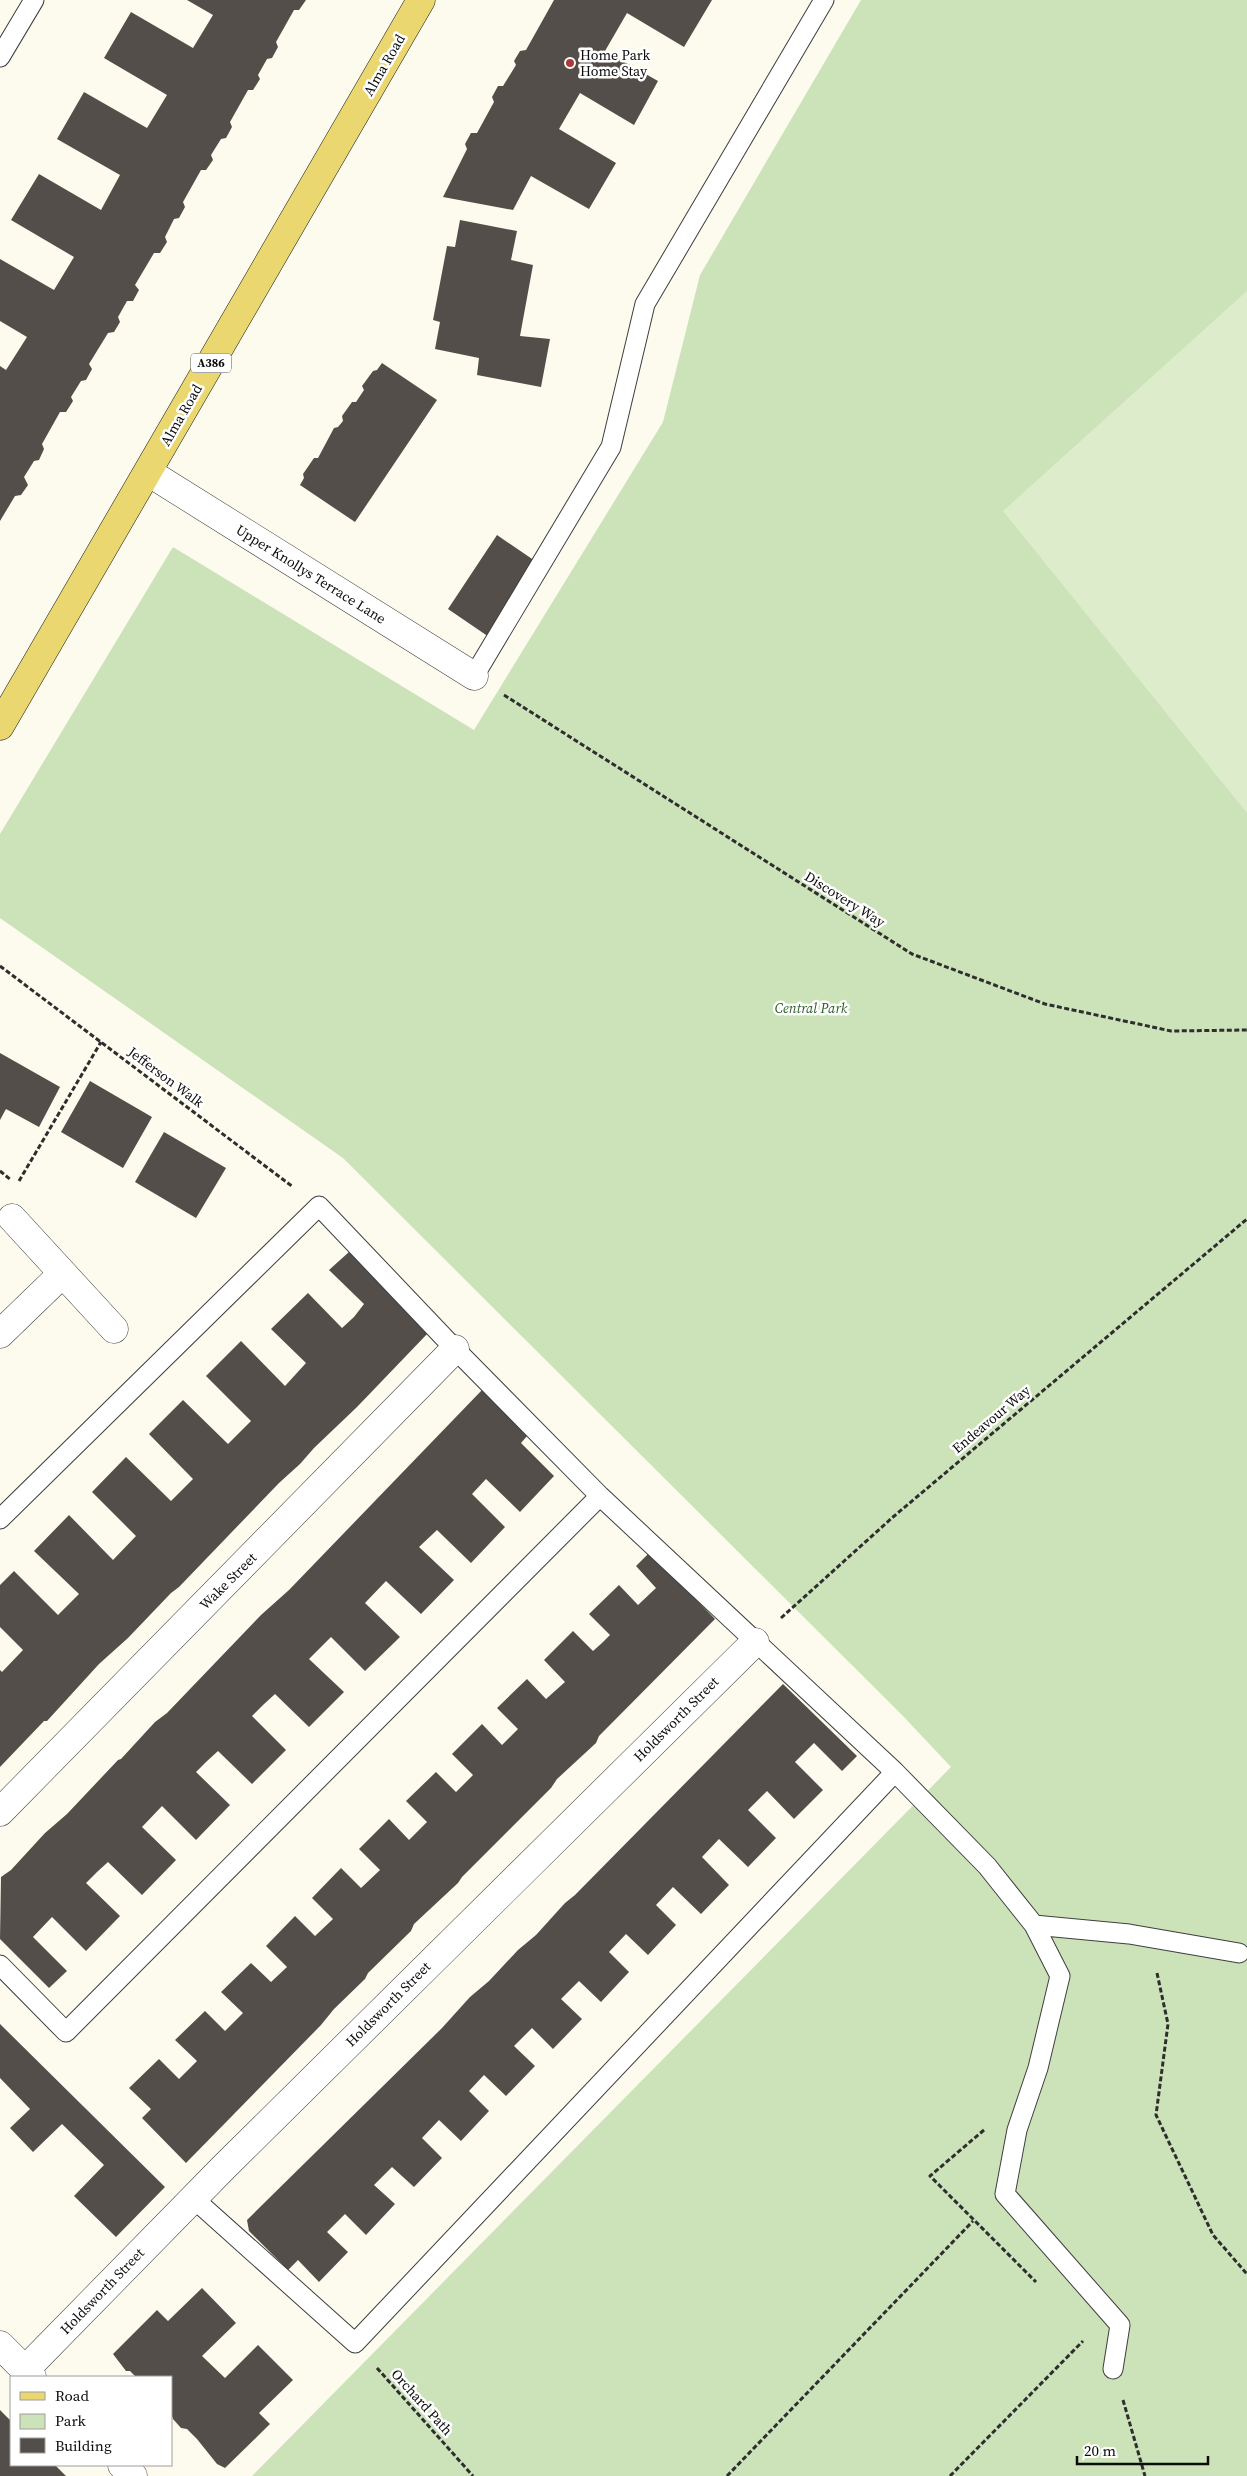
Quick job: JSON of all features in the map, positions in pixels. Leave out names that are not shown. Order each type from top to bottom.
[{"type":"main road","name":"Alma Road","points":[[0,726],[421,0]]},
{"type":"street","name":"Upper Knollys Terrace Lane","points":[[148,472],[474,676]]},
{"type":"street","points":[[12,1218],[114,1329]]},
{"type":"street","points":[[0,1334],[62,1274]]},
{"type":"street","name":"Wake Street","points":[[0,1812],[455,1349]]},
{"type":"street","name":"Holdsworth Street","points":[[28,2374],[193,2198],[755,1642]]},
{"type":"street","points":[[0,2345],[28,2374]]},
{"type":"street","points":[[123,2466],[133,2476]]},
{"type":"lane","points":[[0,57],[34,0]]},
{"type":"lane","points":[[474,676],[611,447],[645,304],[824,0]]},
{"type":"lane","points":[[0,1519],[319,1206],[455,1349],[600,1496],[895,1772],[987,1866],[1034,1924],[1060,1976],[1038,2068],[1017,2130],[1005,2194],[1120,2325],[1113,2368]]},
{"type":"lane","points":[[0,1965],[66,2032],[600,1496]]},
{"type":"lane","points":[[193,2198],[355,2343],[895,1772]]},
{"type":"lane","points":[[1034,1924],[1150,1937],[1239,1953]]},
{"type":"path","name":"Discovery Way","points":[[474,676],[912,954],[1045,1004],[1171,1031],[1247,1030]]},
{"type":"path","name":"Jefferson Walk","points":[[0,966],[319,1206]]},
{"type":"path","points":[[0,1171],[16,1185],[101,1042]]},
{"type":"path","name":"Endeavour Way","points":[[755,1642],[892,1517],[1247,1219]]},
{"type":"path","points":[[1150,1937],[1168,2024],[1156,2115],[1213,2235],[1247,2274]]},
{"type":"path","points":[[1026,2102],[975,2136],[930,2176],[1042,2288]]},
{"type":"path","points":[[727,2476],[973,2221]]},
{"type":"path","points":[[950,2476],[1089,2335]]},
{"type":"path","name":"Orchard Path","points":[[355,2343],[472,2476]]},
{"type":"path","points":[[1113,2368],[1145,2476]]},
{"type":"green space","name":"Central Park","points":[[861,0],[1247,0],[1247,2476],[252,2476],[951,1767],[903,1716],[343,1158],[0,918],[0,834],[173,547],[474,730],[663,422],[700,275]]},
{"type":"green space","points":[[1247,291],[1247,813],[1003,511]]},
{"type":"building","points":[[187,0],[306,0],[299,10],[294,10],[276,42],[278,47],[272,58],[267,59],[258,75],[260,79],[253,90],[248,90],[230,122],[232,127],[226,138],[221,139],[211,155],[213,160],[206,170],[201,170],[183,202],[185,207],[179,218],[174,219],[165,237],[167,242],[160,253],[154,253],[135,285],[139,290],[133,301],[127,301],[118,317],[120,322],[114,332],[108,333],[89,364],[92,369],[86,380],[81,381],[71,397],[73,401],[66,412],[60,412],[42,444],[44,449],[39,460],[34,461],[24,477],[28,485],[21,495],[15,496],[0,521],[0,366],[6,370],[27,337],[0,321],[0,259],[54,290],[74,257],[11,220],[39,174],[101,210],[120,175],[57,139],[84,92],[147,128],[167,95],[104,58],[131,12],[193,48],[213,15]]},
{"type":"building","points":[[554,0],[712,0],[684,47],[627,13],[605,51],[658,81],[634,125],[580,93],[559,129],[616,163],[589,209],[531,176],[513,210],[443,197],[467,149],[465,144],[471,133],[477,133],[494,102],[492,97],[498,86],[503,86],[516,65],[514,61],[520,51],[526,50]]},
{"type":"building","points":[[460,220],[517,231],[511,260],[533,265],[520,336],[550,339],[541,387],[477,375],[479,358],[435,349],[440,322],[433,320],[447,246],[455,247]]},
{"type":"building","points":[[382,363],[437,400],[355,522],[300,485],[304,478],[303,474],[314,458],[318,458],[334,428],[338,427],[343,421],[342,416],[352,402],[356,402],[364,390],[362,386],[373,371],[377,370]]},
{"type":"building","points":[[497,535],[538,563],[489,637],[448,609]]},
{"type":"building","points":[[0,1053],[60,1087],[39,1127],[6,1109],[0,1120]]},
{"type":"building","points":[[90,1081],[152,1117],[123,1168],[61,1132]]},
{"type":"building","points":[[164,1132],[226,1168],[196,1218],[135,1182]]},
{"type":"building","points":[[349,1252],[429,1332],[179,1587],[99,1664],[47,1721],[44,1721],[0,1767],[0,1670],[2,1672],[23,1650],[0,1627],[0,1585],[14,1571],[58,1615],[79,1594],[34,1551],[69,1515],[113,1560],[136,1536],[92,1492],[126,1457],[171,1501],[193,1479],[149,1434],[183,1400],[228,1444],[251,1421],[206,1376],[241,1341],[285,1386],[306,1363],[271,1329],[308,1293],[342,1328],[354,1317],[364,1304],[329,1270]]},
{"type":"building","points":[[482,1390],[528,1435],[521,1443],[554,1476],[520,1512],[486,1479],[472,1494],[505,1527],[471,1563],[437,1530],[419,1547],[454,1580],[421,1614],[386,1581],[365,1603],[400,1637],[365,1671],[331,1637],[309,1659],[344,1692],[309,1727],[275,1694],[252,1716],[286,1750],[252,1784],[218,1751],[196,1772],[230,1805],[196,1840],[162,1806],[142,1827],[176,1860],[142,1895],[108,1862],[86,1883],[120,1916],[86,1951],[52,1917],[33,1937],[67,1971],[49,1988],[0,1939],[1,1877],[11,1870],[45,1833],[67,1814],[261,1615],[289,1590]]},
{"type":"building","points":[[650,1552],[715,1619],[599,1736],[596,1743],[557,1779],[551,1788],[458,1883],[414,1924],[411,1931],[368,1973],[365,1979],[334,2009],[321,2025],[186,2163],[142,2118],[151,2109],[129,2088],[159,2059],[179,2079],[197,2061],[175,2040],[205,2011],[225,2031],[243,2013],[221,1992],[251,1963],[271,1982],[287,1967],[266,1946],[295,1916],[315,1936],[333,1919],[312,1898],[341,1868],[361,1888],[380,1870],[359,1849],[389,1819],[409,1840],[427,1822],[406,1801],[436,1772],[456,1792],[473,1775],[452,1754],[482,1724],[502,1745],[518,1729],[497,1708],[527,1679],[546,1699],[565,1682],[544,1660],[573,1631],[593,1651],[610,1635],[589,1614],[619,1585],[638,1605],[656,1588],[636,1566]]},
{"type":"building","points":[[783,1684],[857,1756],[842,1771],[814,1743],[795,1762],[823,1790],[794,1819],[767,1791],[748,1810],[776,1838],[748,1867],[719,1839],[702,1857],[729,1885],[701,1914],[673,1887],[656,1905],[676,1925],[648,1955],[626,1934],[609,1952],[629,1972],[601,2002],[579,1981],[561,1999],[582,2019],[553,2049],[532,2028],[514,2046],[535,2066],[506,2096],[484,2075],[469,2091],[489,2111],[461,2141],[439,2120],[422,2138],[442,2158],[414,2187],[392,2167],[374,2185],[395,2204],[366,2235],[345,2214],[327,2232],[348,2252],[319,2282],[298,2260],[288,2270],[249,2231],[247,2220],[442,2028],[470,1997],[536,1935],[565,1903]]},
{"type":"building","points":[[0,2024],[165,2187],[116,2237],[74,2196],[104,2165],[62,2124],[33,2152],[10,2128],[30,2109],[0,2078]]},
{"type":"building","points":[[202,2288],[236,2323],[202,2356],[225,2378],[258,2345],[293,2380],[259,2413],[270,2424],[225,2468],[217,2464],[197,2439],[187,2429],[181,2428],[173,2419],[172,2376],[135,2376],[130,2371],[126,2371],[113,2354],[157,2310],[168,2321]]},
{"type":"building","points":[[0,2410],[10,2420],[10,2466],[56,2466],[66,2476],[0,2476]]},
{"type":"place","name":"Home Park Home Stay","points":[[570,63]]}]
